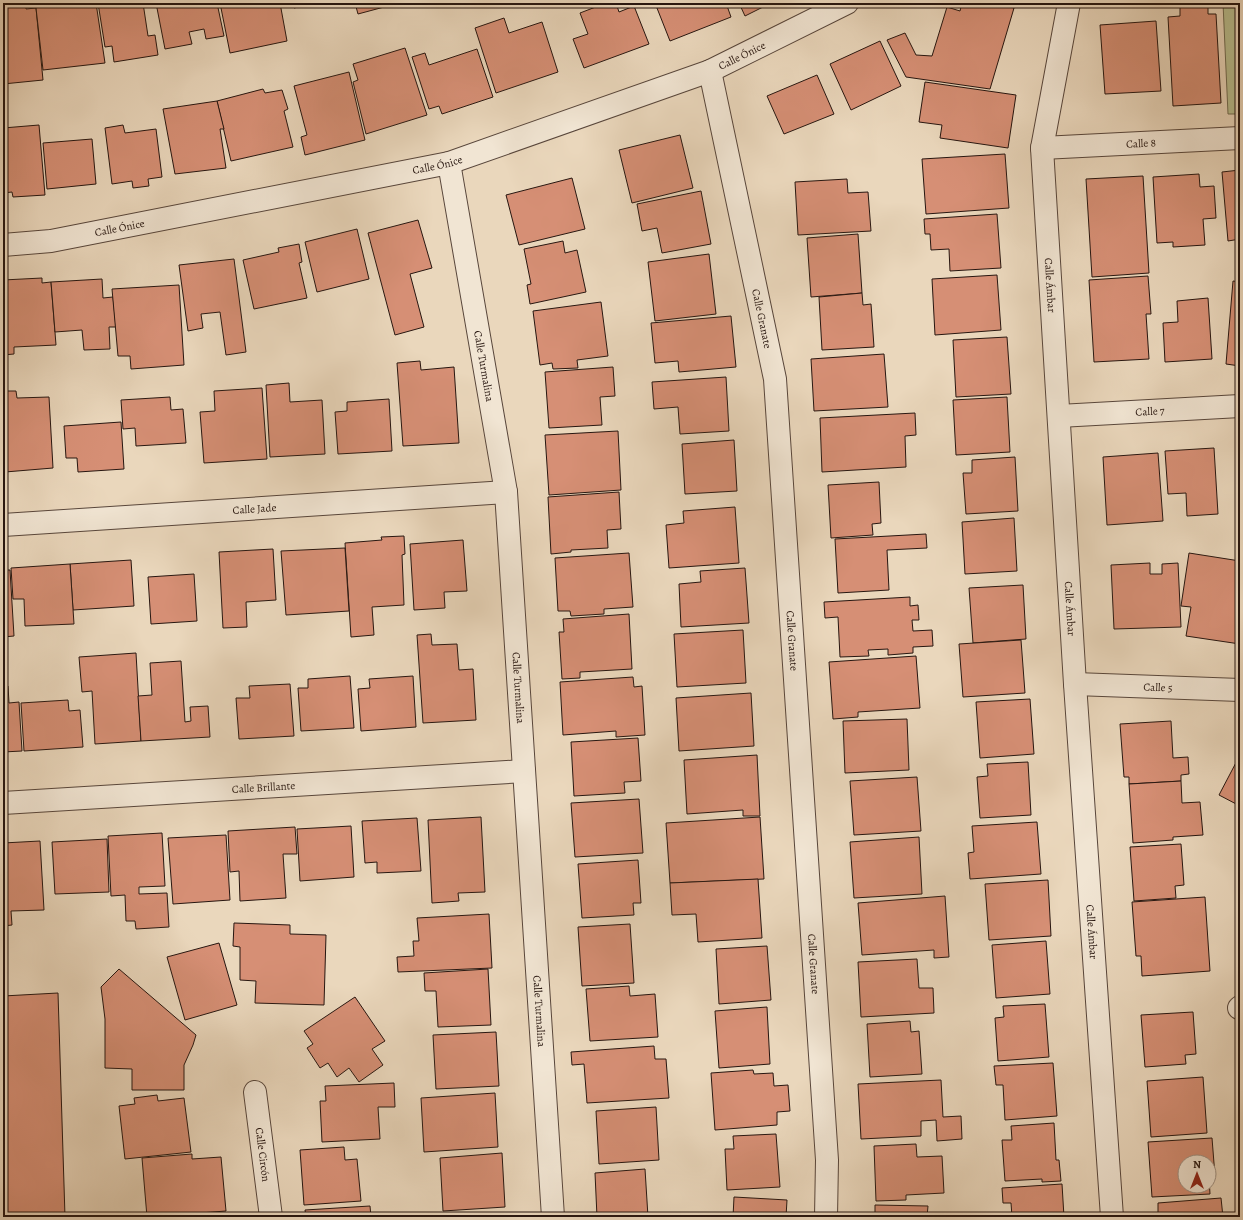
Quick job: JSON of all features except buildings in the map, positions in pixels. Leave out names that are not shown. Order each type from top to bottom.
[{"type":"street","name":"Calle Ónice","points":[[3,245],[51,241],[449,163],[710,71],[847,3]]},
{"type":"street","name":"Calle Ámbar","points":[[1069,3],[1042,148],[1075,684],[1112,1217]]},
{"type":"street","name":"Calle Granate","points":[[710,71],[775,379],[828,1160],[826,1217]]},
{"type":"street","name":"Calle 8","points":[[1042,148],[1240,138]]},
{"type":"street","name":"Calle Turmalina","points":[[449,163],[506,492],[553,1217]]},
{"type":"street","name":"Calle 7","points":[[1059,416],[1240,406]]},
{"type":"street","name":"Calle Jade","points":[[3,525],[506,492]]},
{"type":"street","name":"Calle 5","points":[[1075,684],[1240,690]]},
{"type":"street","name":"Calle Brillante","points":[[3,803],[524,771]]},
{"type":"street","name":"Calle Circón","points":[[255,1092],[271,1217]]},
{"type":"green space","points":[[1223,3],[1240,3],[1240,114],[1228,114]]}]
